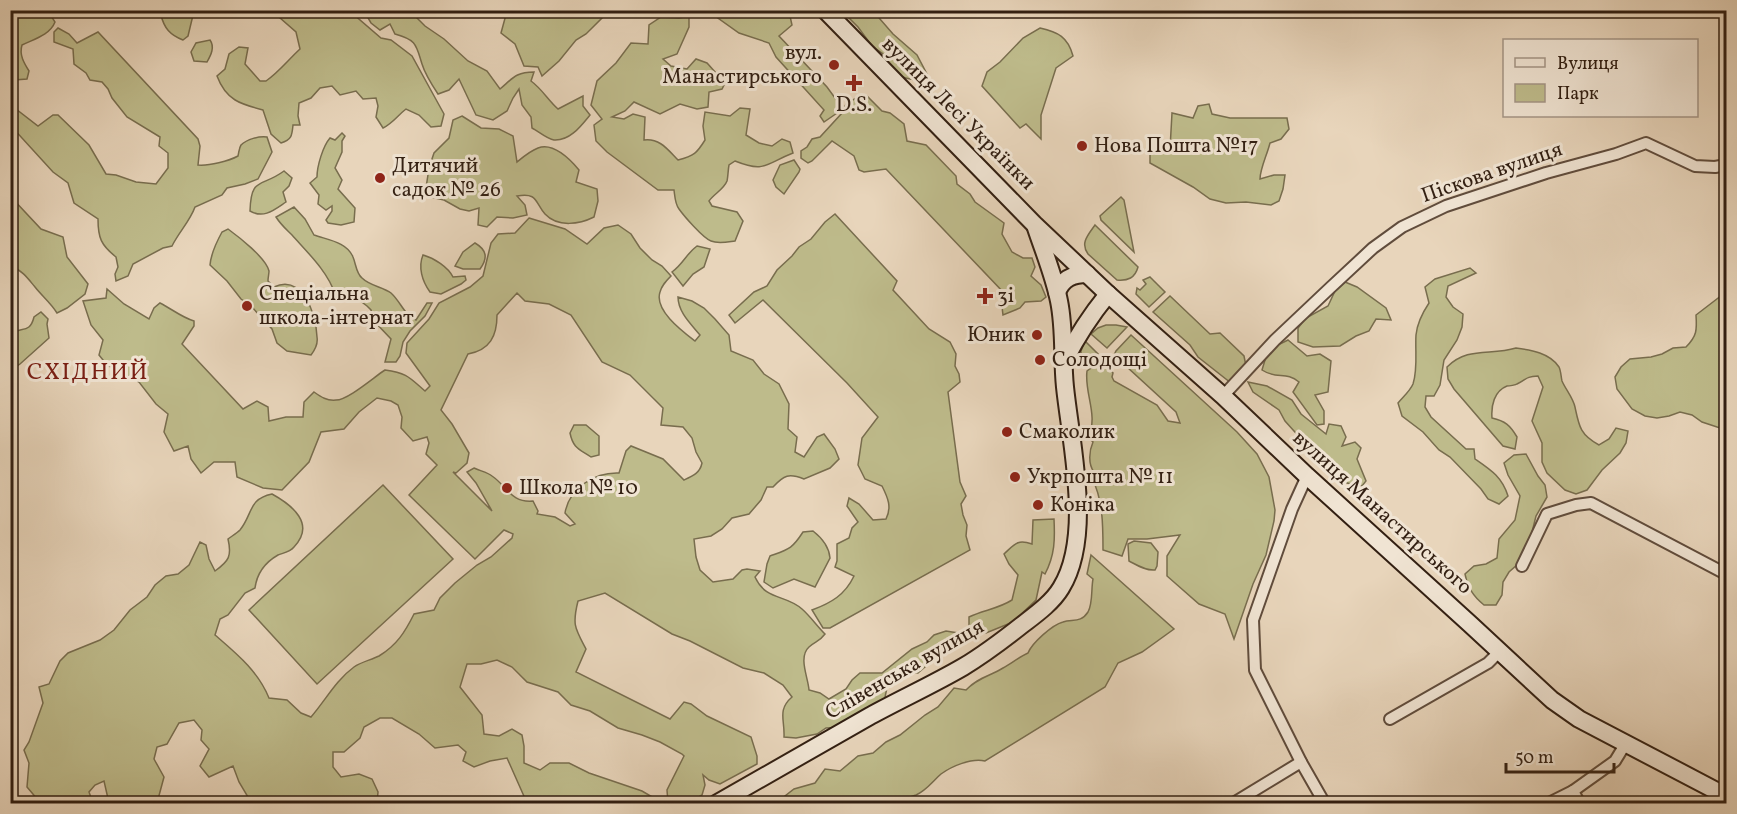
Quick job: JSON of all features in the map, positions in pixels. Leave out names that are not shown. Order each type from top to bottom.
[{"type":"main road","name":"вулиця Лесі Українки","points":[[825,10],[1034,224]]},
{"type":"main road","name":"вулиця Манастирського","points":[[1034,224],[1552,700],[1579,719],[1726,796]]},
{"type":"main road","name":"Слівенська вулиця","points":[[716,804],[870,716],[964,666],[1029,619],[1061,589],[1072,563],[1078,531],[1078,499],[1065,384],[1059,298],[1034,224]]},
{"type":"main road","points":[[1087,274],[1075,274],[1061,283],[1059,298],[1069,310],[1084,314],[1095,310]]},
{"type":"main road","name":"Слівенська вулиця","points":[[1065,360],[1079,332],[1108,294]]},
{"type":"street","name":"Піскова вулиця","points":[[1223,396],[1275,340],[1373,248],[1402,227],[1446,206],[1646,143],[1695,166],[1726,165]]},
{"type":"street","points":[[1307,476],[1292,509],[1253,620],[1255,670],[1301,762],[1325,804]]},
{"type":"street","points":[[1522,566],[1547,514],[1591,503],[1726,574]]},
{"type":"street","points":[[1390,719],[1488,663],[1500,651]]},
{"type":"street","points":[[1547,804],[1573,791],[1615,761],[1626,743]]},
{"type":"street","points":[[1232,804],[1301,762]]},
{"type":"street","points":[[1573,791],[1580,804]]},
{"type":"green space","points":[[11,10],[48,11],[55,22],[46,33],[22,45],[22,56],[29,71],[27,79],[14,80],[11,88]]},
{"type":"green space","points":[[334,10],[353,14],[381,38],[391,40],[412,56],[444,114],[441,126],[431,127],[419,115],[406,109],[383,128],[376,117],[378,106],[376,98],[363,99],[356,91],[340,95],[332,86],[320,88],[311,98],[299,103],[300,125],[293,125],[291,137],[281,143],[271,134],[263,110],[235,100],[225,91],[217,76],[225,69],[229,54],[239,47],[248,48],[245,64],[260,81],[266,81],[271,77],[300,49],[296,32],[272,11]]},
{"type":"green space","points":[[507,10],[606,11],[605,15],[586,34],[576,40],[559,61],[542,76],[538,67],[524,66],[515,44],[501,33]]},
{"type":"green space","points":[[148,11],[194,11],[188,36],[183,40],[174,36],[168,31],[161,15],[151,15]]},
{"type":"green space","points":[[364,11],[410,11],[468,61],[487,71],[500,89],[519,74],[534,72],[531,81],[558,109],[583,96],[583,106],[590,115],[570,135],[560,140],[551,139],[532,128],[531,117],[522,105],[519,89],[507,111],[493,120],[476,115],[459,79],[449,90],[438,94],[425,72],[412,41],[395,34],[390,24],[380,30],[371,23]]},
{"type":"green space","points":[[708,11],[786,11],[792,25],[779,36],[827,87],[838,102],[840,111],[824,122],[820,116],[824,110],[776,57],[769,43],[739,33]]},
{"type":"green space","points":[[842,11],[873,11],[893,34],[917,55],[928,76],[921,81],[903,77],[894,72],[886,56],[872,46]]},
{"type":"green space","points":[[689,16],[689,27],[677,54],[663,59],[671,66],[687,69],[696,59],[707,63],[725,83],[722,89],[709,92],[708,107],[697,109],[680,104],[660,114],[634,102],[625,111],[612,117],[624,119],[633,114],[645,117],[644,140],[659,143],[678,160],[694,153],[705,140],[703,126],[705,112],[730,116],[740,108],[750,109],[746,135],[759,143],[772,146],[782,139],[790,142],[793,153],[765,166],[745,165],[735,161],[729,165],[726,184],[709,201],[712,206],[737,212],[743,221],[735,241],[717,242],[708,239],[679,209],[674,190],[658,190],[607,152],[596,141],[594,125],[602,119],[591,105],[597,81],[616,63],[631,43],[648,44],[649,25],[661,17]]},
{"type":"green space","points":[[58,28],[69,34],[77,43],[98,32],[198,139],[200,146],[198,165],[213,164],[234,158],[238,156],[241,145],[257,138],[267,137],[272,152],[258,179],[227,188],[222,195],[195,207],[172,246],[163,248],[133,264],[128,276],[116,281],[115,274],[118,267],[116,257],[101,241],[98,219],[74,203],[68,183],[53,172],[11,126],[11,102],[16,109],[38,126],[53,115],[58,115],[89,145],[106,174],[136,182],[156,184],[168,168],[168,153],[159,146],[160,137],[127,117],[102,82],[90,80],[86,73],[74,64],[73,49],[54,42],[54,32]]},
{"type":"green space","points":[[1040,28],[1061,36],[1068,44],[1073,56],[1056,68],[1041,115],[1041,139],[1026,124],[1020,128],[982,86],[987,72],[1023,38]]},
{"type":"green space","points":[[210,40],[212,48],[207,62],[194,61],[191,52],[196,43]]},
{"type":"green space","points":[[861,95],[867,96],[882,111],[890,113],[904,124],[907,141],[926,145],[956,176],[957,184],[970,194],[975,202],[1004,223],[1002,234],[1012,252],[1023,258],[1032,258],[1035,267],[1031,276],[1041,285],[1046,297],[1041,301],[1025,302],[1020,308],[1003,315],[1001,299],[1004,293],[886,169],[864,172],[859,170],[854,156],[832,141],[812,161],[808,163],[801,158],[801,151],[812,139],[820,137],[842,113],[846,104]]},
{"type":"green space","points":[[1209,104],[1212,114],[1230,118],[1287,118],[1289,129],[1281,139],[1270,143],[1260,175],[1260,179],[1285,175],[1279,201],[1271,205],[1246,202],[1226,203],[1210,199],[1150,163],[1150,152],[1170,149],[1172,113],[1193,118],[1198,106]]},
{"type":"green space","points":[[462,116],[481,128],[499,129],[513,136],[517,162],[532,151],[544,147],[555,149],[566,157],[579,170],[576,182],[597,189],[598,201],[594,217],[576,223],[556,221],[545,214],[535,199],[524,195],[517,196],[525,205],[527,215],[513,218],[497,217],[487,227],[478,225],[479,208],[469,211],[460,209],[444,200],[431,197],[426,188],[434,153],[449,138],[453,120]]},
{"type":"green space","points":[[342,133],[345,136],[342,141],[342,152],[335,168],[342,180],[338,189],[355,208],[354,222],[341,225],[328,223],[326,220],[332,211],[332,206],[326,210],[318,204],[319,195],[310,183],[317,177],[321,156],[327,142],[330,138],[335,140]]},
{"type":"green space","points":[[794,160],[800,169],[784,194],[776,187],[773,180],[780,165]]},
{"type":"green space","points":[[284,171],[292,178],[289,186],[283,192],[286,202],[264,214],[250,211],[252,192],[255,187]]},
{"type":"green space","points":[[11,197],[41,229],[63,237],[67,257],[88,284],[85,294],[57,313],[27,277],[11,265]]},
{"type":"green space","points":[[1121,197],[1124,200],[1134,252],[1101,220],[1100,216]]},
{"type":"green space","points":[[294,207],[305,219],[314,235],[346,248],[353,257],[360,276],[365,281],[391,293],[412,318],[416,320],[427,303],[432,303],[425,316],[403,342],[396,362],[385,362],[391,339],[374,321],[371,310],[359,300],[341,298],[335,294],[328,278],[317,263],[276,217]]},
{"type":"green space","points":[[835,214],[897,281],[893,290],[929,329],[950,342],[956,354],[955,366],[960,382],[948,392],[960,482],[966,496],[961,504],[967,525],[966,536],[970,550],[830,628],[823,628],[812,610],[837,598],[854,576],[835,567],[837,544],[849,538],[852,528],[858,522],[847,506],[849,498],[859,504],[873,520],[886,519],[888,515],[888,502],[882,486],[865,479],[858,465],[862,438],[878,417],[763,300],[735,323],[729,315],[754,292],[767,286],[777,270]]},
{"type":"green space","points":[[529,218],[565,229],[587,244],[604,228],[618,225],[631,234],[640,248],[671,276],[662,287],[659,299],[665,313],[677,326],[695,341],[700,335],[683,313],[678,297],[692,301],[704,308],[729,335],[731,351],[753,360],[764,374],[779,384],[789,404],[788,429],[797,437],[795,452],[804,457],[817,437],[824,434],[835,449],[839,459],[830,468],[804,479],[790,476],[780,480],[773,487],[767,487],[761,500],[749,514],[732,518],[722,529],[711,536],[694,539],[700,570],[713,582],[733,579],[742,570],[760,571],[755,577],[759,585],[770,594],[796,604],[825,634],[809,647],[804,656],[809,690],[829,699],[846,689],[860,673],[882,673],[934,635],[946,631],[958,633],[960,641],[947,648],[918,673],[910,672],[895,677],[888,685],[884,704],[861,711],[844,727],[826,728],[817,734],[796,738],[784,737],[783,711],[792,697],[783,685],[764,673],[743,668],[672,634],[605,593],[578,601],[576,626],[586,649],[576,672],[670,719],[684,702],[751,737],[757,764],[720,784],[703,775],[705,785],[702,795],[694,800],[668,803],[667,790],[684,756],[682,754],[660,742],[618,728],[590,711],[571,705],[558,692],[527,682],[512,667],[497,660],[481,664],[467,664],[460,687],[482,715],[484,734],[499,736],[512,729],[522,735],[524,763],[540,770],[550,763],[569,763],[589,773],[642,791],[654,798],[655,803],[527,803],[507,758],[474,767],[463,761],[466,752],[458,745],[435,748],[419,734],[392,718],[380,718],[364,727],[360,738],[344,752],[333,752],[333,767],[341,777],[359,774],[372,779],[378,792],[377,803],[245,803],[248,797],[233,766],[209,777],[200,766],[209,749],[201,740],[202,730],[194,720],[179,723],[167,744],[157,747],[154,759],[164,777],[157,803],[109,803],[104,781],[95,785],[89,792],[93,803],[38,803],[27,787],[29,763],[24,750],[43,703],[39,687],[49,684],[60,661],[68,653],[100,640],[114,630],[130,610],[147,597],[155,585],[166,576],[178,574],[189,565],[200,542],[206,545],[215,571],[220,567],[228,558],[230,550],[228,539],[240,530],[255,503],[264,496],[272,494],[294,510],[302,523],[303,531],[292,549],[278,555],[265,565],[259,573],[255,588],[245,593],[228,615],[220,619],[215,635],[253,671],[269,698],[287,700],[301,713],[311,717],[348,672],[357,665],[379,656],[396,643],[414,614],[434,610],[440,598],[455,583],[491,557],[512,538],[513,534],[504,530],[475,559],[409,495],[437,465],[426,454],[429,443],[427,437],[413,441],[401,428],[402,417],[398,405],[377,398],[359,412],[344,429],[321,432],[309,462],[282,490],[263,488],[237,477],[235,462],[214,462],[201,473],[191,459],[188,446],[174,451],[164,432],[168,414],[156,404],[139,382],[107,365],[99,355],[103,340],[91,325],[83,301],[106,298],[107,289],[124,304],[149,319],[154,308],[160,303],[194,321],[194,326],[182,344],[243,409],[257,401],[268,407],[269,421],[286,417],[303,417],[304,402],[314,392],[327,399],[341,399],[385,370],[407,376],[425,391],[430,386],[406,353],[407,343],[429,319],[439,303],[470,287],[483,276],[491,243],[498,234],[515,233]],"holes":[[[517,293],[525,301],[549,304],[571,315],[602,362],[630,375],[663,408],[661,425],[683,427],[692,438],[702,463],[698,472],[684,480],[663,459],[631,446],[626,451],[619,473],[610,473],[592,479],[584,483],[572,496],[565,513],[575,524],[570,526],[555,517],[537,514],[538,511],[533,501],[515,497],[488,473],[474,468],[467,472],[492,511],[453,472],[456,473],[467,463],[469,453],[441,410],[468,354],[482,349],[494,336],[497,315]]]},
{"type":"green space","points":[[1095,225],[1138,267],[1130,278],[1117,280],[1088,254],[1085,243]]},
{"type":"green space","points":[[228,229],[263,260],[269,271],[268,281],[274,287],[284,284],[292,286],[306,298],[314,317],[317,337],[316,346],[311,355],[287,351],[277,343],[272,329],[210,265],[222,232]]},
{"type":"green space","points":[[475,243],[482,248],[485,254],[480,269],[463,269],[455,266],[463,252]]},
{"type":"green space","points":[[697,246],[710,249],[704,267],[693,274],[683,286],[672,272]]},
{"type":"green space","points":[[423,255],[440,263],[453,277],[465,276],[466,280],[441,294],[430,292],[422,274]]},
{"type":"green space","points":[[1470,268],[1476,273],[1448,286],[1446,297],[1453,307],[1463,314],[1462,327],[1457,340],[1444,360],[1440,385],[1434,396],[1426,396],[1425,407],[1431,417],[1466,449],[1474,449],[1475,459],[1499,479],[1508,496],[1499,504],[1488,499],[1450,457],[1439,450],[1423,432],[1402,416],[1398,403],[1410,389],[1415,378],[1417,331],[1429,303],[1425,287],[1435,279]]},
{"type":"green space","points":[[1150,277],[1165,292],[1149,307],[1136,294],[1137,288],[1140,290],[1146,284],[1143,280]]},
{"type":"green space","points":[[1345,282],[1357,287],[1386,308],[1391,320],[1376,319],[1369,331],[1340,346],[1313,347],[1298,342],[1298,328],[1306,318],[1328,306],[1335,291]]},
{"type":"green space","points":[[1726,292],[1726,430],[1680,412],[1657,418],[1645,416],[1632,409],[1617,389],[1615,377],[1621,367],[1630,359],[1651,357],[1673,348],[1686,347],[1696,332],[1696,315]]},
{"type":"green space","points":[[1170,296],[1210,334],[1220,333],[1244,356],[1246,366],[1231,383],[1198,357],[1190,345],[1153,312]]},
{"type":"green space","points":[[41,312],[48,319],[49,338],[11,370],[11,333],[28,328],[34,317]]},
{"type":"green space","points":[[1106,325],[1127,327],[1107,348],[1091,334]]},
{"type":"green space","points":[[1131,335],[1237,432],[1257,454],[1269,477],[1275,510],[1274,521],[1266,555],[1253,584],[1234,639],[1225,614],[1199,604],[1167,576],[1167,556],[1180,535],[1128,539],[1122,556],[1103,550],[1100,504],[1092,478],[1094,472],[1090,461],[1093,442],[1088,437],[1092,413],[1087,388],[1087,371],[1097,366],[1109,368],[1113,373],[1114,381],[1157,405],[1168,421],[1180,423],[1176,412],[1114,355]]},
{"type":"green space","points":[[1288,340],[1307,356],[1320,354],[1331,361],[1328,392],[1315,395],[1324,411],[1324,424],[1317,425],[1293,392],[1299,382],[1290,377],[1272,375],[1262,370],[1268,350]]},
{"type":"green space","points":[[1085,341],[1098,354],[1081,366],[1081,351]]},
{"type":"green space","points":[[1516,348],[1540,353],[1555,362],[1574,404],[1581,429],[1588,438],[1599,445],[1609,439],[1616,428],[1628,431],[1626,443],[1620,453],[1602,470],[1587,490],[1576,494],[1565,490],[1547,473],[1542,462],[1542,443],[1532,421],[1543,387],[1538,376],[1503,388],[1494,399],[1492,418],[1504,422],[1512,429],[1517,437],[1515,449],[1503,446],[1448,379],[1447,367],[1463,356]]},
{"type":"green space","points":[[1248,382],[1267,386],[1292,400],[1301,414],[1326,434],[1329,424],[1341,426],[1346,437],[1342,446],[1355,442],[1361,448],[1357,459],[1366,481],[1362,486],[1347,483],[1334,466],[1303,441],[1285,421],[1279,410],[1253,392]]},
{"type":"green space","points":[[574,425],[586,425],[599,436],[599,455],[591,457],[575,445],[570,433]]},
{"type":"green space","points":[[1526,454],[1545,485],[1547,497],[1536,516],[1532,544],[1503,582],[1502,595],[1496,605],[1484,605],[1472,591],[1465,574],[1474,566],[1486,564],[1497,558],[1499,539],[1515,520],[1520,496],[1504,463],[1514,455]]},
{"type":"green space","points":[[383,485],[453,559],[317,684],[249,610]]},
{"type":"green space","points":[[1054,519],[1053,554],[1045,574],[1042,572],[1036,600],[1013,622],[986,633],[969,628],[969,617],[1012,600],[1018,575],[1004,554],[1017,543],[1032,544],[1033,520]]},
{"type":"green space","points":[[813,531],[824,543],[830,558],[815,587],[794,579],[773,588],[764,582],[770,556],[790,548],[803,532]]},
{"type":"green space","points":[[1134,541],[1151,543],[1158,552],[1155,570],[1145,569],[1129,561],[1128,544]]},
{"type":"green space","points":[[1091,555],[1174,629],[1142,652],[1118,663],[1105,687],[985,761],[968,762],[945,771],[916,795],[900,799],[883,798],[878,803],[776,803],[794,789],[815,783],[825,769],[840,771],[858,756],[873,753],[938,707],[954,688],[966,690],[979,680],[1028,653],[1048,630],[1063,622],[1083,618],[1090,608],[1093,579],[1087,574]]},
{"type":"place","name":"вул. Манастирського","points":[[834,65]]},
{"type":"place","name":"D.S.","points":[[854,83]]},
{"type":"place","name":"Нова Пошта №17","points":[[1082,146]]},
{"type":"place","name":"Дитячий садок № 26","points":[[380,178]]},
{"type":"place","name":"3і","points":[[985,296]]},
{"type":"place","name":"Спеціальна школа-інтернат","points":[[247,306]]},
{"type":"place","name":"Юник","points":[[1037,335]]},
{"type":"place","name":"Солодощі","points":[[1040,360]]},
{"type":"place","name":"Смаколик","points":[[1007,432]]},
{"type":"place","name":"Укрпошта № 11","points":[[1015,477]]},
{"type":"place","name":"Школа № 10","points":[[507,488]]},
{"type":"place","name":"Коніка","points":[[1038,505]]},
{"type":"district","name":"СХІДНИЙ","points":[[88,373]]}]
